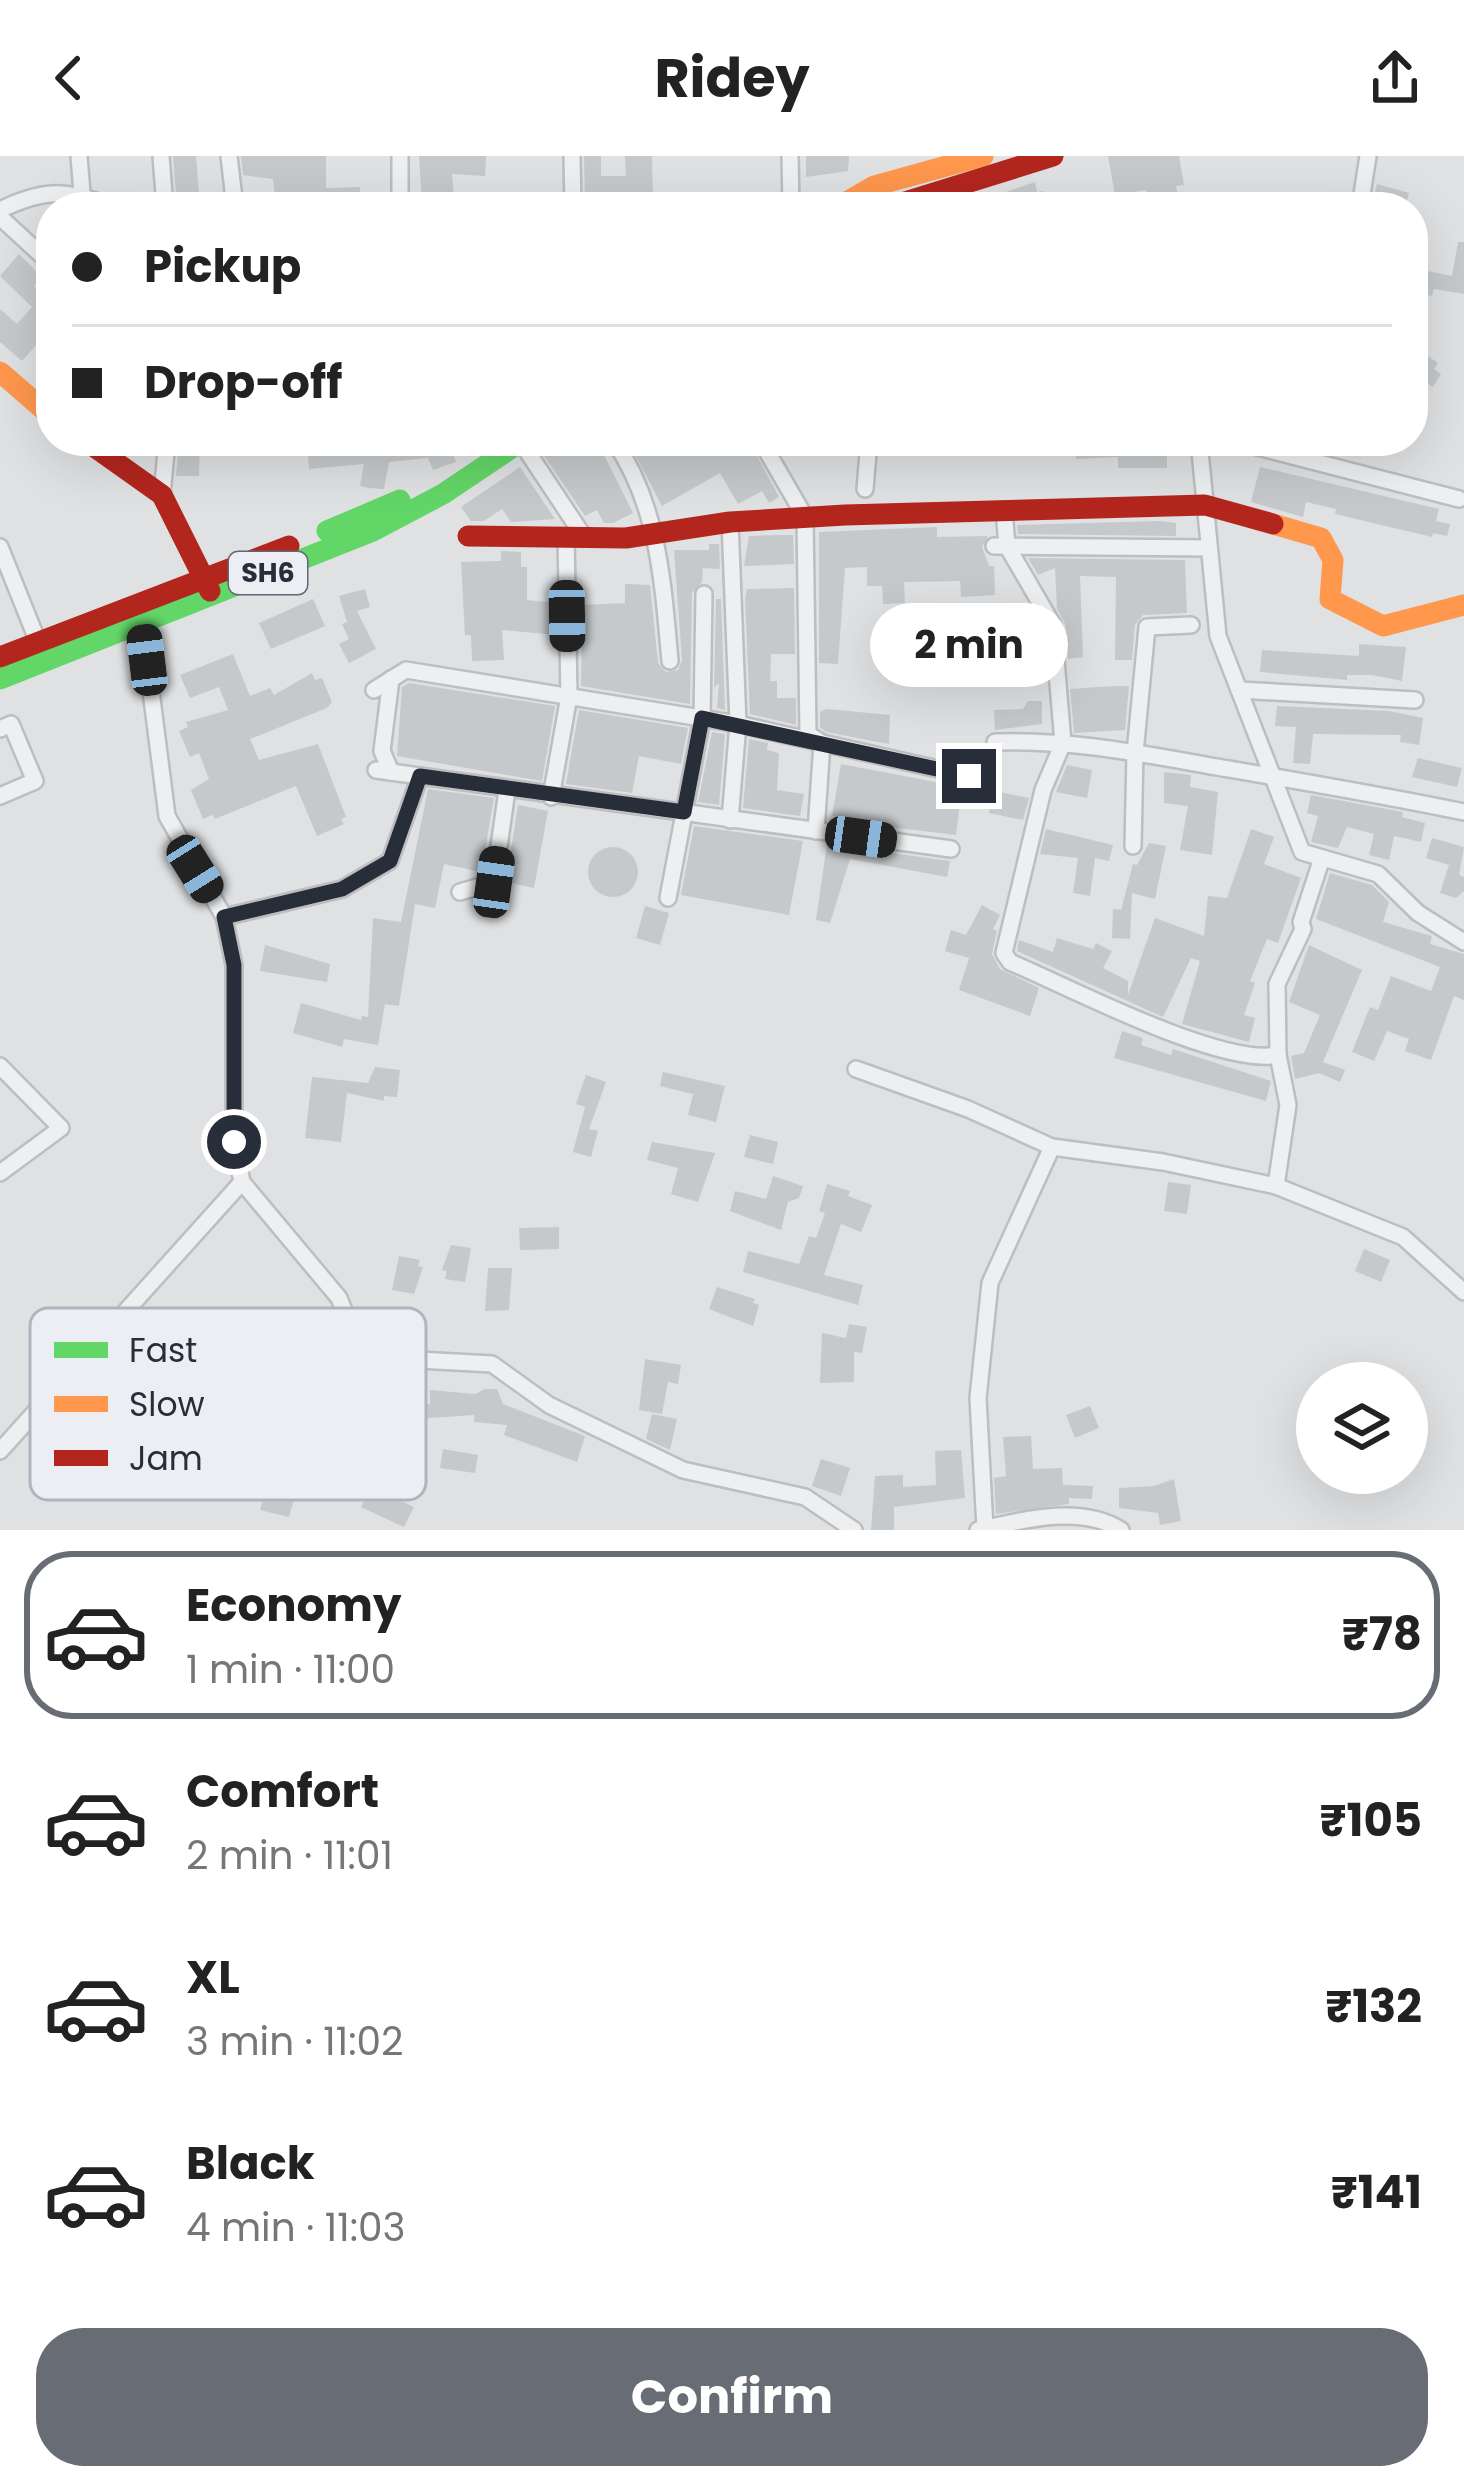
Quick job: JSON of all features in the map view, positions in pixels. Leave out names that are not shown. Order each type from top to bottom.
[{"type":"street","points":[[79,156],[82,192]]},
{"type":"street","points":[[161,156],[164,192]]},
{"type":"street","points":[[229,156],[233,192]]},
{"type":"street","points":[[400,156],[400,192]]},
{"type":"street","points":[[572,156],[573,192]]},
{"type":"street","points":[[790,156],[791,192]]},
{"type":"street","points":[[865,192],[983,156]]},
{"type":"street","points":[[938,192],[1053,156]]},
{"type":"street","points":[[1362,192],[1368,156]]},
{"type":"street","points":[[36,192],[0,213],[36,249]]},
{"type":"street","points":[[0,372],[36,403]]},
{"type":"street","points":[[0,657],[42,651],[208,588],[162,495],[107,456]]},
{"type":"street","points":[[162,495],[166,456]]},
{"type":"street","name":"SH6","points":[[0,679],[42,651],[142,621],[208,588],[374,531],[482,456]]},
{"type":"street","points":[[530,456],[575,537],[569,696],[551,797]]},
{"type":"street","points":[[624,456],[659,544],[670,661]]},
{"type":"street","points":[[769,456],[805,517],[808,734],[821,743]]},
{"type":"street","points":[[865,490],[868,456]]},
{"type":"street","points":[[1200,456],[1218,636],[1302,852],[1378,874],[1418,914],[1464,941]]},
{"type":"street","points":[[1292,456],[1459,499]]},
{"type":"street","points":[[468,536],[653,534],[805,517],[1205,505],[1321,538],[1333,560],[1330,599],[1383,626],[1464,605]]},
{"type":"street","points":[[1004,510],[1001,546],[1053,625],[1063,743],[1043,790],[1004,953],[1010,962],[1173,1033],[1261,1059],[1278,1055]]},
{"type":"street","points":[[730,522],[739,724],[730,820]]},
{"type":"street","points":[[1001,546],[1209,548]]},
{"type":"street","points":[[2,558],[42,651]]},
{"type":"street","points":[[668,898],[702,718],[704,594]]},
{"type":"street","points":[[142,621],[167,816],[224,917],[234,965],[234,1142],[242,1182],[343,1308]]},
{"type":"street","points":[[1133,846],[1135,753],[1147,626],[1191,625]]},
{"type":"street","points":[[374,690],[406,670],[739,724],[969,776]]},
{"type":"street","points":[[391,679],[384,771],[950,849]]},
{"type":"street","points":[[1239,690],[1415,700]]},
{"type":"street","points":[[0,729],[10,724],[34,781],[0,796]]},
{"type":"street","points":[[995,742],[1063,743],[1135,753],[1464,812]]},
{"type":"street","points":[[816,831],[821,743]]},
{"type":"street","points":[[224,917],[342,889],[390,861],[420,776]]},
{"type":"street","points":[[460,892],[494,882],[507,790]]},
{"type":"street","points":[[1276,1186],[1288,1105],[1278,1055],[1277,984],[1303,929],[1301,922],[1322,858]]},
{"type":"street","points":[[0,1066],[62,1127],[0,1173]]},
{"type":"street","points":[[856,1069],[968,1109],[1052,1147],[1163,1162],[1276,1186],[1403,1237],[1464,1292]]},
{"type":"street","points":[[1052,1147],[990,1282],[978,1398],[982,1529],[1034,1518],[1087,1518],[1121,1530]]},
{"type":"street","points":[[129,1308],[242,1182]]},
{"type":"street","points":[[426,1361],[492,1364],[550,1405],[683,1470],[805,1497],[854,1530]]},
{"type":"street","points":[[0,1451],[30,1418]]},
{"type":"building","points":[[173,156],[196,156],[199,192],[176,192]]},
{"type":"building","points":[[241,156],[326,156],[326,188],[360,187],[360,192],[274,192],[273,179],[243,175]]},
{"type":"building","points":[[419,156],[486,156],[485,176],[452,174],[454,192],[421,192]]},
{"type":"building","points":[[584,156],[601,156],[601,176],[626,176],[625,156],[652,156],[653,192],[585,192]]},
{"type":"building","points":[[806,156],[849,156],[848,171],[806,177]]},
{"type":"building","points":[[1108,156],[1179,156],[1184,185],[1176,186],[1177,192],[1114,192]]},
{"type":"building","points":[[1035,182],[1037,192],[1006,192]]},
{"type":"building","points":[[1377,184],[1405,192],[1375,192]]},
{"type":"building","points":[[1458,242],[1464,242],[1464,294],[1434,289],[1428,295],[1428,271],[1452,276]]},
{"type":"building","points":[[19,254],[36,271],[36,345],[22,361],[0,342],[0,309],[17,324],[32,307],[0,276]]},
{"type":"building","points":[[1428,356],[1438,363],[1434,369],[1441,374],[1433,387],[1428,384]]},
{"type":"building","points":[[178,456],[200,456],[199,476],[176,476]]},
{"type":"building","points":[[308,456],[454,456],[456,462],[433,470],[428,458],[389,462],[384,489],[360,486],[364,464],[309,469]]},
{"type":"building","points":[[544,456],[604,456],[633,513],[613,523],[604,523],[597,510],[585,516]]},
{"type":"building","points":[[636,456],[757,456],[779,497],[769,503],[762,491],[738,504],[720,473],[662,506]]},
{"type":"building","points":[[1076,456],[1167,456],[1167,468],[1118,468],[1118,457]]},
{"type":"building","points":[[520,467],[555,519],[511,522],[502,509],[484,521],[471,521],[461,507]]},
{"type":"building","points":[[1260,467],[1439,509],[1436,521],[1450,524],[1447,536],[1433,533],[1432,537],[1335,514],[1336,509],[1306,502],[1303,517],[1251,502]]},
{"type":"building","points":[[1176,523],[1176,536],[1018,534],[1017,525]]},
{"type":"building","points":[[937,527],[937,537],[988,536],[982,547],[989,566],[994,566],[995,595],[961,597],[960,581],[904,582],[905,603],[883,604],[882,586],[867,586],[867,567],[845,568],[838,664],[819,663],[819,532]]},
{"type":"building","points":[[793,535],[794,564],[744,566],[749,536]]},
{"type":"building","points":[[709,544],[719,544],[720,569],[703,568],[702,582],[692,593],[690,704],[581,686],[582,605],[625,603],[625,584],[650,585],[658,663],[666,672],[678,670],[682,660],[674,550],[709,550]]},
{"type":"building","points":[[501,551],[521,552],[521,567],[527,567],[527,600],[555,603],[556,635],[502,630],[504,660],[472,661],[471,635],[465,635],[461,562],[501,561]]},
{"type":"building","points":[[1028,558],[1185,560],[1187,613],[1143,615],[1135,625],[1132,660],[1115,660],[1116,577],[1080,576],[1083,657],[1068,659],[1065,624],[1057,608],[1055,568],[1038,575]]},
{"type":"building","points":[[794,588],[795,654],[771,654],[770,681],[777,681],[777,698],[796,698],[796,725],[750,714],[745,599],[747,589]]},
{"type":"building","points":[[365,589],[370,607],[357,611],[376,649],[349,663],[339,644],[349,639],[339,596]]},
{"type":"building","points":[[313,599],[325,626],[271,649],[259,623]]},
{"type":"building","points":[[716,599],[721,599],[725,710],[717,708],[719,683],[714,688]]},
{"type":"building","points":[[1359,644],[1406,647],[1402,681],[1372,675],[1347,675],[1347,680],[1260,672],[1262,650],[1359,656]]},
{"type":"building","points":[[233,654],[250,696],[270,688],[274,695],[312,673],[315,680],[322,678],[332,702],[327,708],[250,739],[259,760],[318,744],[346,817],[341,819],[344,824],[317,836],[296,786],[215,819],[213,815],[203,819],[191,790],[209,779],[199,753],[190,757],[179,731],[188,727],[186,722],[228,710],[219,687],[190,698],[180,675]]},
{"type":"building","points":[[409,683],[555,706],[542,781],[397,756],[402,687]]},
{"type":"building","points":[[1129,686],[1125,730],[1074,733],[1070,689]]},
{"type":"building","points":[[1028,701],[1042,701],[1042,724],[995,730],[994,710],[1023,709]]},
{"type":"building","points":[[1277,706],[1389,711],[1423,718],[1419,745],[1400,742],[1401,735],[1313,734],[1310,764],[1293,763],[1296,727],[1275,726]]},
{"type":"building","points":[[579,710],[688,728],[681,764],[639,756],[632,793],[566,784]]},
{"type":"building","points":[[820,712],[890,715],[889,744],[826,732],[820,727]]},
{"type":"building","points":[[712,732],[725,734],[719,805],[698,802]]},
{"type":"building","points":[[749,739],[768,743],[767,750],[779,753],[777,790],[804,794],[800,816],[743,808]]},
{"type":"building","points":[[1418,758],[1462,768],[1457,787],[1412,777]]},
{"type":"building","points":[[841,764],[962,787],[956,835],[839,821],[840,817],[832,816]]},
{"type":"building","points":[[1067,765],[1092,770],[1087,798],[1056,792]]},
{"type":"building","points":[[1164,772],[1191,775],[1190,787],[1218,792],[1212,855],[1180,850],[1188,806],[1164,803]]},
{"type":"building","points":[[428,789],[494,798],[481,872],[444,864],[435,908],[415,904],[399,1006],[385,1004],[378,1045],[344,1039],[342,1047],[293,1033],[301,1003],[361,1020],[368,1017],[373,918],[401,922]]},
{"type":"building","points":[[994,791],[1029,798],[1023,820],[989,813]]},
{"type":"building","points":[[1311,795],[1403,812],[1402,817],[1425,823],[1421,842],[1394,836],[1389,860],[1369,855],[1374,834],[1347,827],[1338,848],[1311,842],[1318,816],[1307,813]]},
{"type":"building","points":[[518,805],[548,811],[534,888],[506,882]]},
{"type":"building","points":[[694,826],[803,841],[789,915],[681,895]]},
{"type":"building","points":[[1046,829],[1113,845],[1109,861],[1095,858],[1090,896],[1073,893],[1078,858],[1040,854]]},
{"type":"building","points":[[1251,829],[1274,837],[1264,864],[1301,878],[1278,943],[1267,939],[1250,981],[1255,983],[1244,1015],[1255,1018],[1249,1042],[1182,1024],[1200,961],[1191,958],[1163,1017],[1017,951],[1019,940],[1053,952],[1057,938],[1093,949],[1096,943],[1112,951],[1103,968],[1128,981],[1128,995],[1155,918],[1204,936],[1208,896],[1227,898]]},
{"type":"building","points":[[1432,838],[1464,847],[1459,875],[1464,877],[1464,891],[1456,898],[1440,893],[1449,865],[1426,858]]},
{"type":"building","points":[[1149,843],[1166,846],[1155,899],[1132,893],[1130,939],[1112,938],[1113,909],[1121,910],[1133,864],[1137,865]]},
{"type":"building","points":[[827,844],[950,861],[947,877],[850,859],[830,923],[816,920]]},
{"type":"building","points":[[613,847],[631,854],[638,872],[631,890],[613,897],[595,890],[588,872],[595,854]]},
{"type":"building","points":[[1330,873],[1372,885],[1389,902],[1383,922],[1432,936],[1430,944],[1464,954],[1464,1000],[1454,996],[1431,1060],[1405,1051],[1409,1039],[1387,1031],[1374,1061],[1352,1052],[1370,1007],[1378,1010],[1391,976],[1431,991],[1440,967],[1316,919]]},
{"type":"building","points":[[982,905],[1000,915],[993,929],[997,931],[992,954],[1000,969],[1039,988],[1030,1016],[959,990],[969,958],[945,951],[951,930],[966,935]]},
{"type":"building","points":[[645,906],[669,913],[660,945],[636,938]]},
{"type":"building","points":[[265,945],[330,964],[327,982],[260,971]]},
{"type":"building","points":[[1309,945],[1362,970],[1323,1062],[1345,1070],[1340,1082],[1319,1073],[1295,1079],[1291,1056],[1304,1053],[1320,1015],[1289,1002]]},
{"type":"building","points":[[1122,1031],[1143,1038],[1141,1045],[1171,1055],[1173,1049],[1271,1081],[1266,1101],[1114,1058]]},
{"type":"building","points":[[375,1067],[400,1070],[397,1097],[384,1096],[384,1101],[347,1093],[341,1142],[305,1138],[312,1077],[368,1083]]},
{"type":"building","points":[[663,1072],[725,1086],[716,1122],[688,1115],[693,1094],[660,1086]]},
{"type":"building","points":[[586,1075],[606,1082],[589,1129],[598,1131],[591,1157],[573,1152],[585,1107],[576,1104]]},
{"type":"building","points":[[750,1135],[778,1142],[773,1164],[744,1157]]},
{"type":"building","points":[[652,1142],[715,1153],[698,1202],[671,1194],[678,1168],[647,1160]]},
{"type":"building","points":[[773,1176],[803,1186],[799,1198],[788,1202],[781,1230],[730,1211],[735,1191],[766,1199]]},
{"type":"building","points":[[1168,1182],[1191,1185],[1187,1214],[1164,1211]]},
{"type":"building","points":[[827,1184],[872,1205],[861,1232],[841,1224],[824,1275],[863,1285],[858,1305],[743,1272],[748,1251],[799,1264],[809,1236],[816,1238],[825,1213],[819,1211]]},
{"type":"building","points":[[559,1227],[559,1249],[520,1250],[519,1228]]},
{"type":"building","points":[[451,1245],[471,1248],[465,1282],[445,1279],[447,1271],[442,1270]]},
{"type":"building","points":[[1364,1249],[1390,1260],[1381,1282],[1355,1271]]},
{"type":"building","points":[[399,1256],[420,1260],[418,1266],[423,1267],[414,1294],[392,1290]]},
{"type":"building","points":[[488,1268],[512,1268],[509,1310],[485,1311]]},
{"type":"building","points":[[717,1287],[755,1299],[753,1303],[759,1305],[753,1326],[709,1309]]},
{"type":"building","points":[[849,1324],[867,1327],[862,1353],[854,1352],[854,1382],[820,1383],[822,1333],[846,1338]]},
{"type":"building","points":[[645,1359],[681,1365],[678,1384],[668,1382],[662,1414],[639,1410]]},
{"type":"building","points":[[497,1389],[503,1404],[585,1436],[577,1462],[504,1435],[507,1425],[474,1422],[474,1415],[426,1418],[430,1390],[475,1394]]},
{"type":"building","points":[[1090,1406],[1099,1428],[1075,1438],[1066,1415]]},
{"type":"building","points":[[652,1414],[677,1419],[670,1450],[646,1439]]},
{"type":"building","points":[[1031,1436],[1033,1469],[1062,1468],[1063,1485],[1093,1486],[1092,1499],[1069,1498],[1069,1504],[996,1514],[994,1478],[1006,1476],[1003,1437]]},
{"type":"building","points":[[443,1449],[478,1455],[475,1473],[440,1468]]},
{"type":"building","points":[[961,1450],[965,1498],[894,1507],[894,1530],[871,1530],[875,1476],[903,1475],[903,1487],[936,1485],[935,1451]]},
{"type":"building","points":[[821,1459],[850,1468],[841,1496],[812,1486]]},
{"type":"building","points":[[1174,1479],[1181,1521],[1160,1525],[1158,1513],[1119,1508],[1119,1488],[1154,1486]]},
{"type":"building","points":[[263,1500],[294,1500],[289,1517],[260,1510]]},
{"type":"building","points":[[364,1500],[399,1500],[414,1507],[404,1527],[361,1507]]},
{"type":"traffic: fast","points":[[0,679],[373,531],[443,494],[500,456]]},
{"type":"traffic: fast","points":[[327,531],[400,500]]},
{"type":"traffic: slow","points":[[864,192],[983,156]]},
{"type":"traffic: slow","points":[[0,372],[36,403]]},
{"type":"traffic: slow","points":[[1273,524],[1321,538],[1333,560],[1330,599],[1383,626],[1464,605]]},
{"type":"traffic: jam","points":[[937,192],[1053,156]]},
{"type":"traffic: jam","points":[[107,456],[162,495],[210,591]]},
{"type":"traffic: jam","points":[[468,536],[626,538],[730,522],[845,515],[1205,505],[1273,524]]},
{"type":"traffic: jam","points":[[0,657],[289,546]]},
{"type":"route","points":[[234,1142],[234,965],[224,917],[342,889],[390,861],[420,776],[684,812],[702,718],[969,776]]}]
